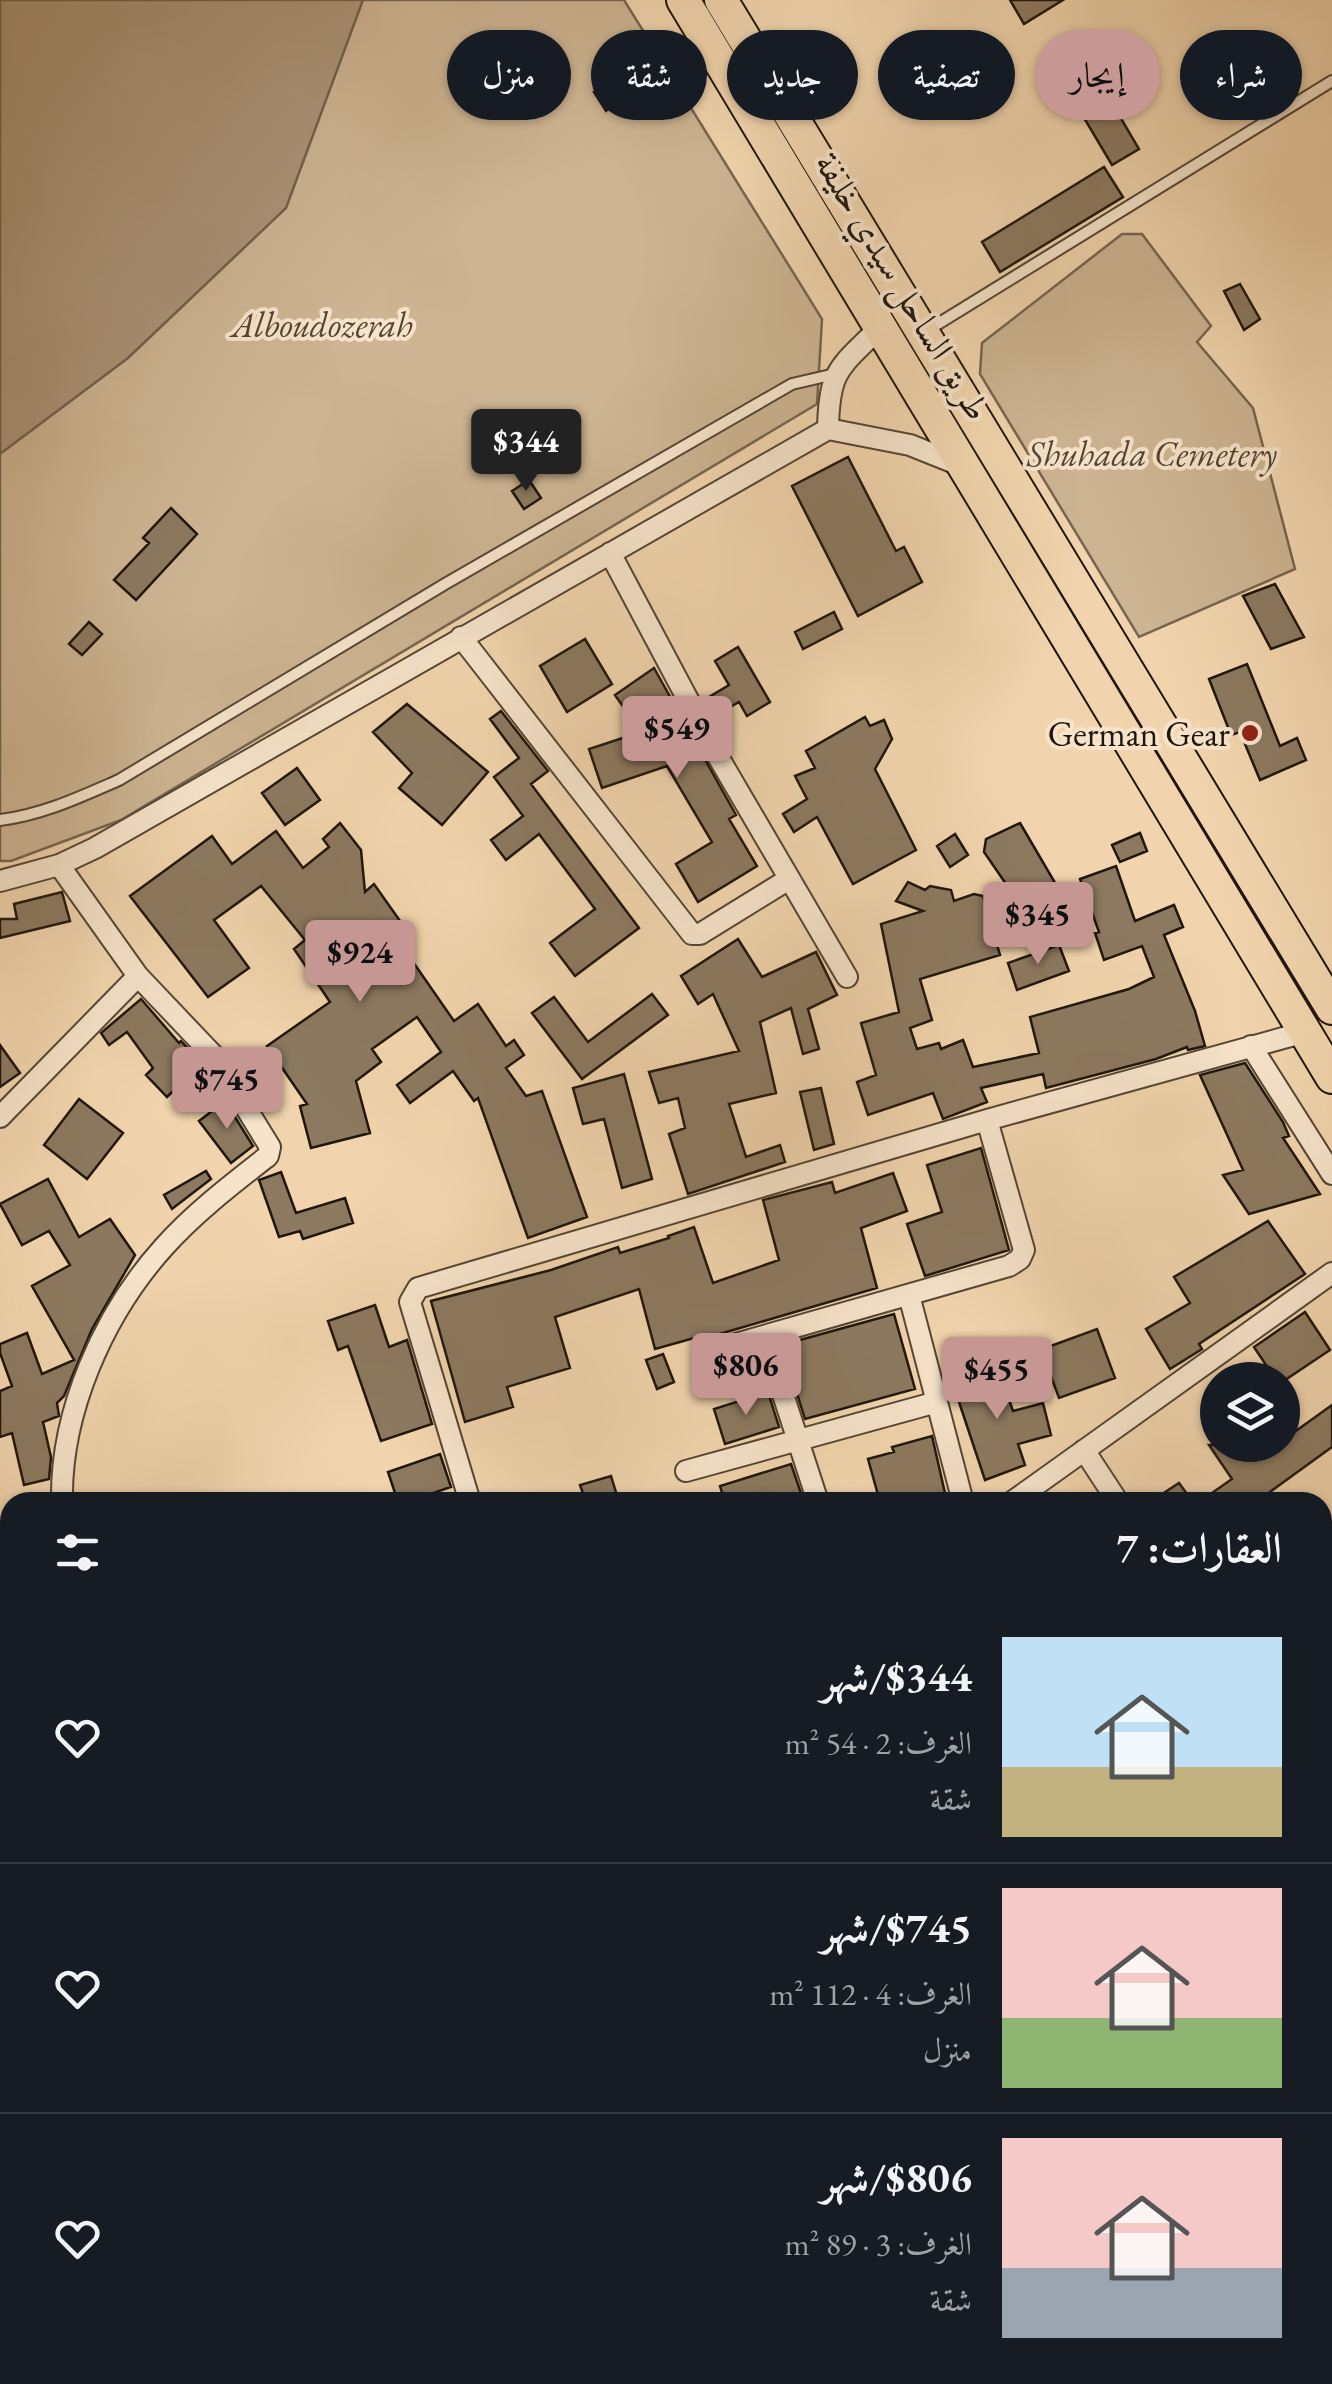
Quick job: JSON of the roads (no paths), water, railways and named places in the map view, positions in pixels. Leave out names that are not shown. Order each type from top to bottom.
[{"type":"highway","name":"طريق الساحل سيدي خليفة","points":[[683,0],[1332,1077]]},
{"type":"highway","points":[[721,0],[1332,1008]]},
{"type":"street","points":[[828,429],[829,397],[835,374],[880,327]]},
{"type":"street","points":[[0,881],[59,865],[95,848],[828,429],[910,444],[967,468]]},
{"type":"street","points":[[610,553],[720,760],[846,977]]},
{"type":"street","points":[[461,637],[692,934],[700,934],[789,878]]},
{"type":"street","points":[[59,865],[138,976],[214,1056],[268,1138],[270,1147],[268,1156],[164,1247],[134,1284],[82,1387],[65,1444],[63,1492]]},
{"type":"street","points":[[0,1117],[138,976]]},
{"type":"street","points":[[467,1492],[410,1302],[411,1294],[418,1288],[987,1120],[1305,1032]]},
{"type":"street","points":[[1251,1046],[1332,1174]]},
{"type":"street","points":[[712,1351],[1009,1266],[1020,1259],[1024,1250],[987,1120]]},
{"type":"street","points":[[1026,1492],[1332,1273]]},
{"type":"street","points":[[909,1295],[960,1492]]},
{"type":"street","points":[[764,1336],[815,1492]]},
{"type":"street","points":[[686,1471],[937,1402]]},
{"type":"street","points":[[1084,1450],[1111,1492]]},
{"type":"lane","points":[[922,334],[1332,81]]},
{"type":"lane","points":[[0,820],[67,803],[119,780],[444,584],[792,384],[835,374]]},
{"type":"place","name":"German Gear","points":[[1250,733]]},
{"type":"park label","name":"Alboudozerah","points":[[322,324]]},
{"type":"park label","name":"Shuhada Cemetery","points":[[1152,453]]}]
